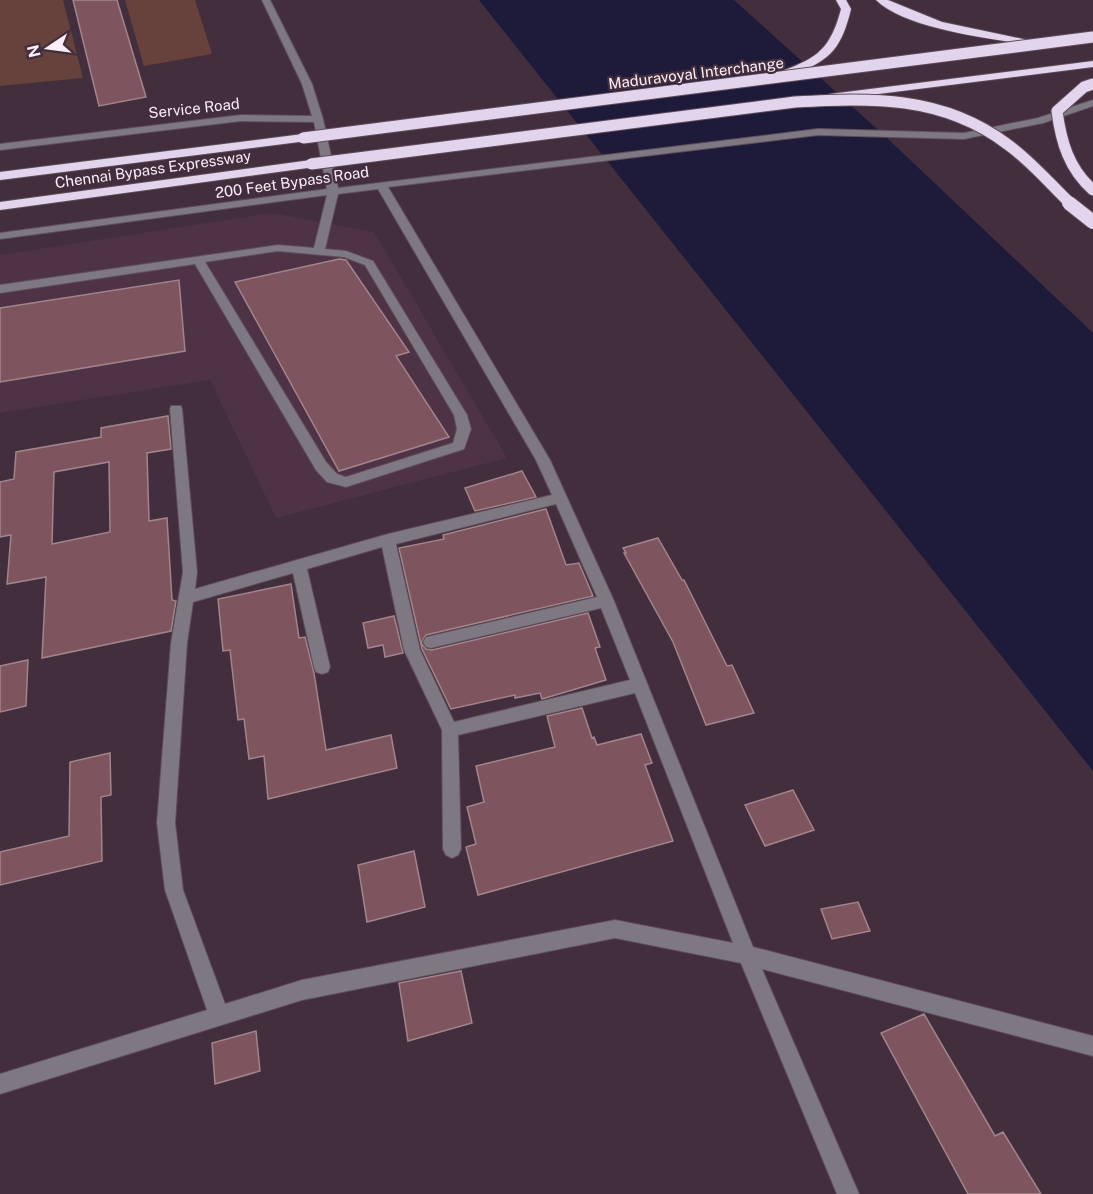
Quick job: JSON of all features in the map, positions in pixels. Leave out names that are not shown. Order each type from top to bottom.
[{"type":"highway","points":[[768,80],[822,60],[841,35],[846,9],[841,0]]},
{"type":"highway","points":[[881,0],[906,12],[946,26],[1042,44]]},
{"type":"highway","name":"Maduravoyal Interchange","points":[[303,138],[1093,37]]},
{"type":"highway","points":[[795,102],[1093,64]]},
{"type":"highway","points":[[1093,84],[1084,87],[1057,111],[1059,136],[1071,165],[1093,190]]},
{"type":"highway","points":[[795,102],[866,98],[949,114],[979,126],[1008,144],[1059,196],[1093,222]]},
{"type":"highway","name":"Chennai Bypass Expressway","points":[[0,207],[311,164],[795,102]]},
{"type":"highway","name":"Chennai Bypass Expressway","points":[[0,176],[303,138]]},
{"type":"street","points":[[266,0],[307,84],[318,119],[333,191],[319,250]]},
{"type":"street","name":"200 Feet Bypass Road","points":[[0,236],[333,191],[818,132],[964,136],[1040,121],[1093,103]]},
{"type":"street","name":"Service Road","points":[[0,147],[241,118],[318,119]]},
{"type":"street","points":[[381,185],[543,460],[606,601],[747,956],[848,1194]]},
{"type":"street","points":[[0,289],[278,248],[346,254],[369,263],[460,415],[464,429],[459,446],[346,482],[332,478],[321,466],[198,261]]},
{"type":"street","points":[[176,409],[190,572],[188,597],[179,643],[166,823],[174,890],[219,1016]]},
{"type":"street","points":[[188,597],[388,540],[560,498]]},
{"type":"street","points":[[388,540],[412,650],[450,730],[452,849]]},
{"type":"street","points":[[299,566],[322,667]]},
{"type":"street","points":[[431,642],[606,601]]},
{"type":"street","points":[[450,730],[638,685]]},
{"type":"street","points":[[0,1083],[302,990],[615,929],[747,956],[1093,1046]]},
{"type":"shaded area","points":[[0,0],[63,0],[83,78],[0,86]]},
{"type":"shaded area","points":[[125,0],[195,0],[212,54],[144,66]]},
{"type":"shaded area","points":[[479,0],[734,0],[886,137],[1093,333],[1093,771]]},
{"type":"shaded area","points":[[271,213],[374,232],[507,458],[276,518],[210,380],[0,413],[0,255]]},
{"type":"building","points":[[73,0],[117,0],[146,97],[99,106]]},
{"type":"building","points":[[339,259],[346,260],[409,352],[396,356],[449,437],[339,471],[235,282]]},
{"type":"building","points":[[179,280],[185,351],[0,382],[0,308]]},
{"type":"building","points":[[168,416],[171,449],[147,453],[149,521],[167,518],[172,600],[176,601],[171,631],[42,658],[46,577],[7,584],[11,535],[0,537],[0,482],[14,479],[16,452],[101,437],[101,428]],"holes":[[[109,462],[110,532],[52,544],[54,472]]]},
{"type":"building","points":[[522,471],[536,497],[475,511],[465,488]]},
{"type":"building","points":[[546,509],[566,565],[579,563],[593,596],[426,635],[421,643],[426,649],[432,650],[588,613],[600,647],[595,648],[606,680],[542,699],[540,693],[515,698],[515,695],[451,709],[422,649],[399,548],[444,539],[443,535]]},
{"type":"building","points":[[658,538],[684,580],[727,666],[732,665],[754,713],[706,725],[673,642],[624,553],[626,553],[623,548]]},
{"type":"building","points":[[291,584],[299,638],[305,637],[314,673],[326,750],[391,735],[397,768],[268,799],[264,756],[249,759],[244,719],[238,720],[230,650],[223,651],[218,599]]},
{"type":"building","points":[[394,616],[403,653],[385,657],[383,645],[368,648],[363,623]]},
{"type":"building","points":[[28,660],[26,706],[0,712],[0,666]]},
{"type":"building","points":[[582,708],[592,738],[594,737],[597,745],[641,734],[652,763],[645,765],[673,841],[478,895],[466,847],[476,844],[467,807],[484,802],[476,766],[555,747],[547,716]]},
{"type":"building","points":[[110,753],[111,795],[101,797],[102,861],[0,885],[0,852],[69,836],[70,762]]},
{"type":"building","points":[[793,790],[814,830],[765,846],[745,805]]},
{"type":"building","points":[[414,851],[425,907],[367,922],[358,865]]},
{"type":"building","points":[[858,902],[870,931],[832,939],[821,909]]},
{"type":"building","points":[[461,971],[472,1023],[408,1041],[399,983]]},
{"type":"building","points":[[924,1014],[995,1136],[1003,1132],[1041,1194],[968,1194],[881,1033]]},
{"type":"building","points":[[256,1031],[260,1071],[215,1084],[212,1043]]}]
